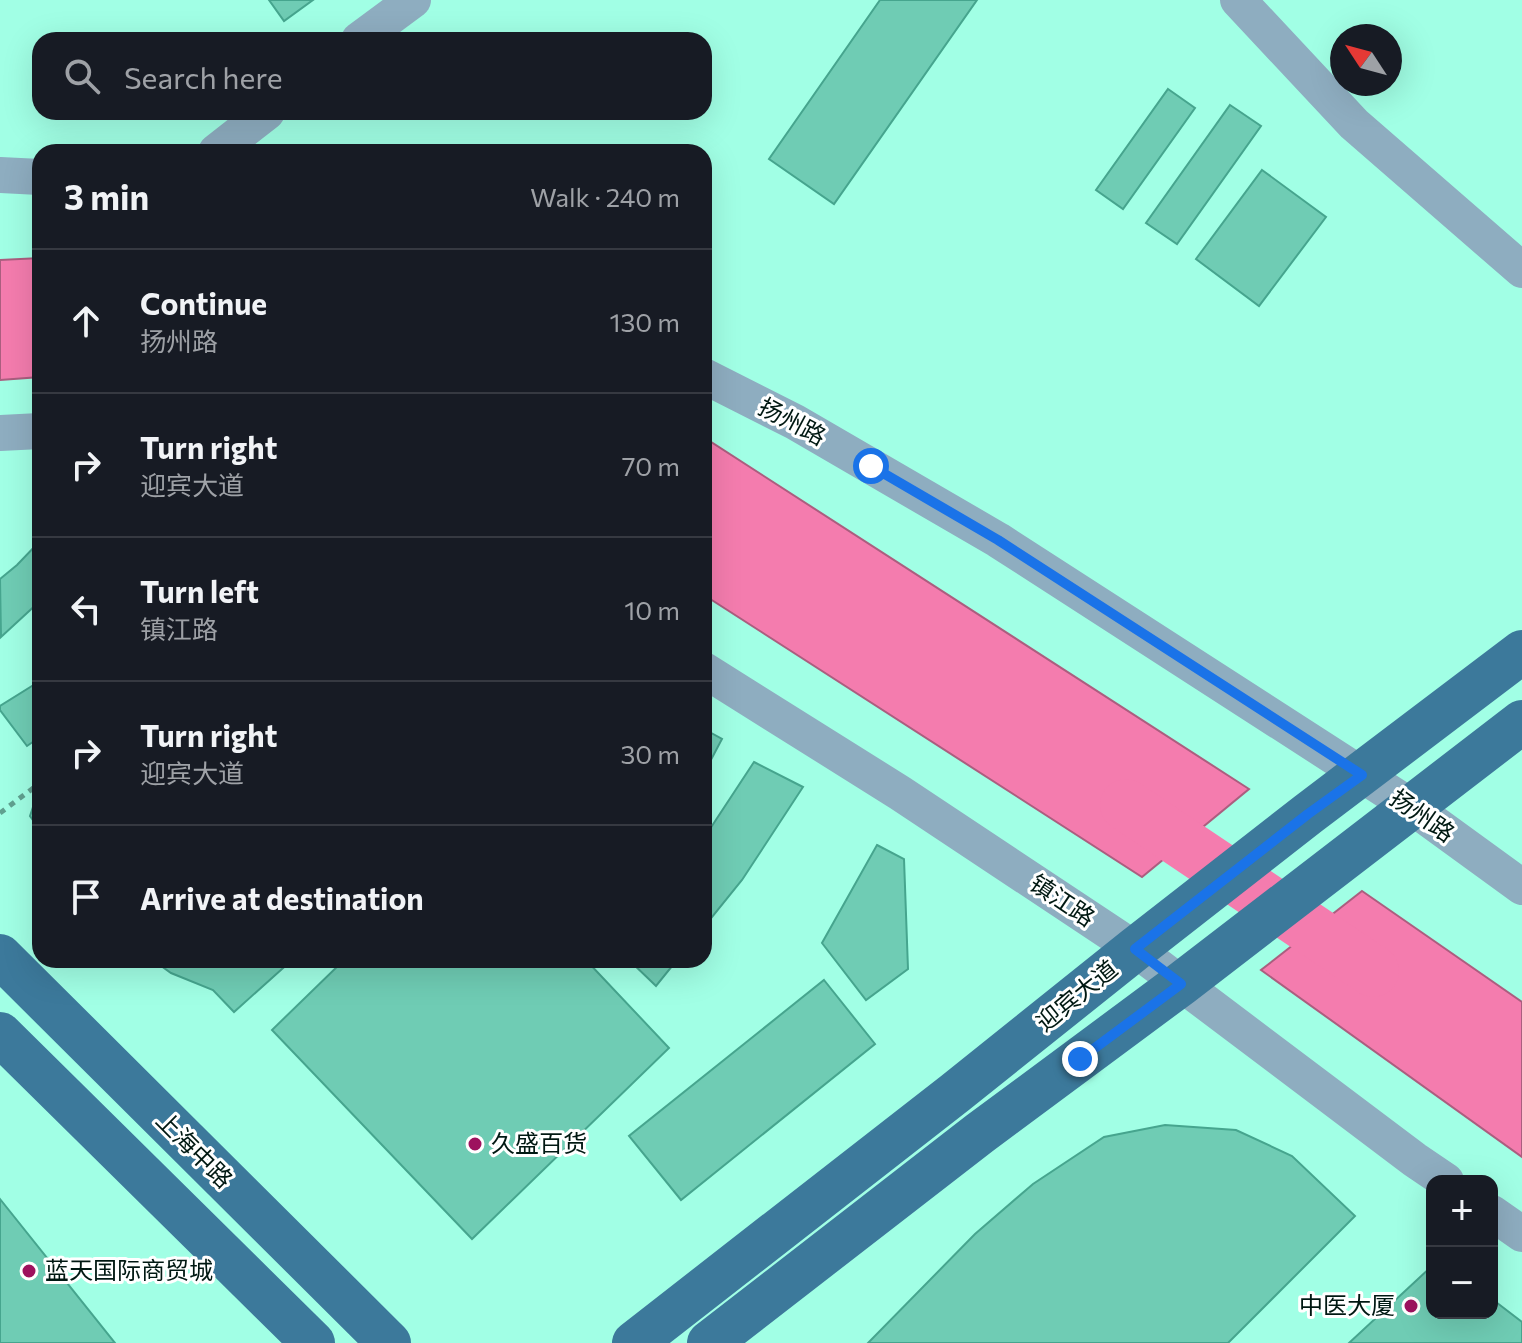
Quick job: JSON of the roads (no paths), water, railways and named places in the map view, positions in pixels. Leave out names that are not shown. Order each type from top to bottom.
[{"type":"main road","name":"迎宾大道","points":[[634,1343],[1308,814],[1522,652]]},
{"type":"main road","name":"迎宾大道","points":[[709,1343],[1522,722]]},
{"type":"main road","name":"上海中路","points":[[0,956],[389,1343]]},
{"type":"main road","points":[[0,1034],[313,1343]]},
{"type":"street","points":[[370,32],[413,0]]},
{"type":"street","points":[[1238,0],[1354,124],[1522,270]]},
{"type":"street","points":[[226,144],[257,120]]},
{"type":"street","points":[[0,175],[32,177]]},
{"type":"street","name":"扬州路","points":[[712,380],[795,422],[998,540],[1412,807],[1522,887]]},
{"type":"street","points":[[0,433],[32,431]]},
{"type":"street","name":"镇江路","points":[[712,675],[900,793],[1151,937],[1439,1175]]},
{"type":"street","points":[[1498,1217],[1522,1234]]},
{"type":"waterway","points":[[1126,805],[1373,971]]},
{"type":"place","name":"久盛百货","points":[[475,1144]]},
{"type":"place","name":"蓝天国际商贸城","points":[[29,1271]]},
{"type":"place","name":"中医大厦","points":[[1411,1306]]}]
